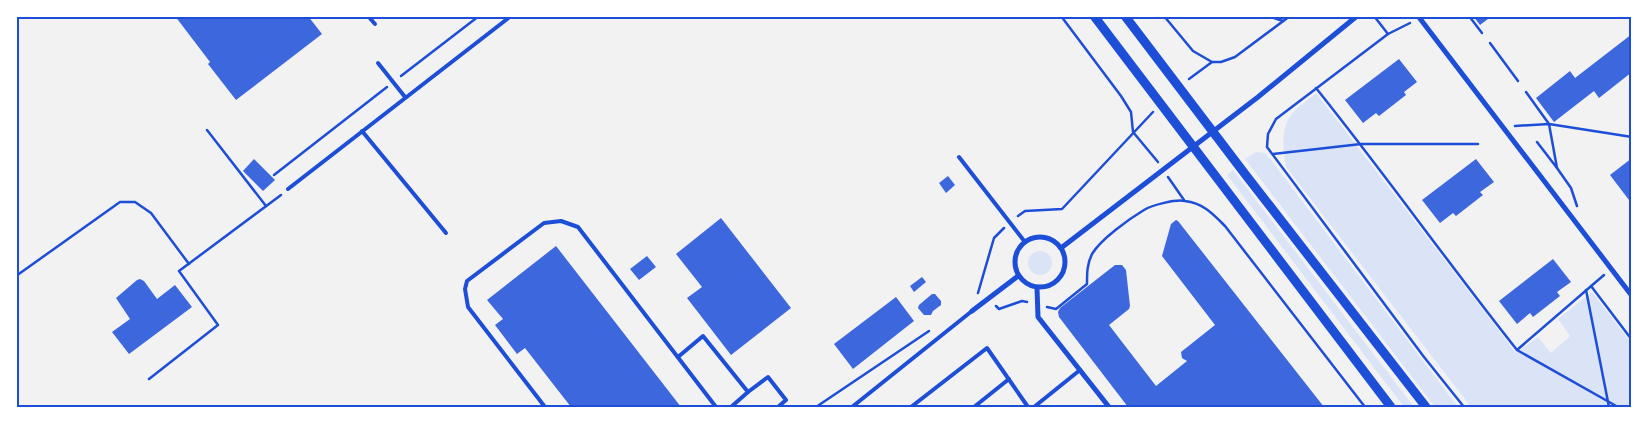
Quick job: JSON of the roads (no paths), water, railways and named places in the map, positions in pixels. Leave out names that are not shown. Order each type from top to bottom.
[{"type":"street","points":[[1094,16],[1391,407]]},
{"type":"street","points":[[1125,16],[1426,407]]},
{"type":"street","points":[[1062,248],[1194,147],[1357,16]]},
{"type":"street","points":[[1419,17],[1632,296]]},
{"type":"street","points":[[1033,238],[1049,238],[1062,248],[1066,264],[1064,272],[1054,284],[1037,288],[1024,282],[1018,276],[1014,261],[1020,246],[1025,242],[1033,238]]},
{"type":"street","points":[[972,311],[1018,276]]},
{"type":"street","points":[[1037,288],[1038,317],[1109,407]]},
{"type":"lane","points":[[368,16],[375,24]]},
{"type":"lane","points":[[288,189],[511,16]]},
{"type":"lane","points":[[378,63],[406,98]]},
{"type":"lane","points":[[362,131],[446,234]]},
{"type":"lane","points":[[959,157],[1025,242]]},
{"type":"lane","points":[[545,407],[468,308],[465,290],[467,281],[544,223],[561,221],[578,227],[716,407]]},
{"type":"lane","points":[[852,407],[972,311]]},
{"type":"lane","points":[[678,357],[703,336],[748,392]]},
{"type":"lane","points":[[911,407],[987,348],[1028,407]]},
{"type":"lane","points":[[1034,407],[1080,370]]},
{"type":"lane","points":[[731,407],[768,377],[786,400],[778,407]]},
{"type":"lane","points":[[974,407],[1009,379]]}]
